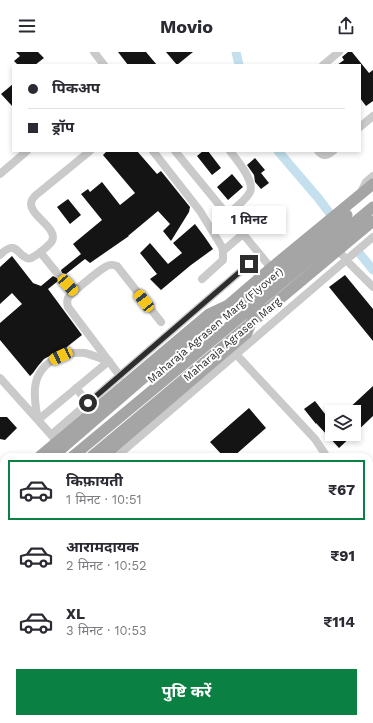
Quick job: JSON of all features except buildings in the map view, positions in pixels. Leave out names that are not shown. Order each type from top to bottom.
[{"type":"main road","points":[[60,452],[271,268],[373,184]]},
{"type":"main road","name":"Maharaja Agrasen Marg (Flyover)","points":[[77,453],[257,297],[373,194]]},
{"type":"main road","name":"Maharaja Agrasen Marg (Flyover)","points":[[60,452],[373,207]]},
{"type":"main road","name":"Maharaja Agrasen Marg","points":[[96,453],[373,220]]},
{"type":"main road","points":[[44,453],[208,314],[257,297]]},
{"type":"main road","points":[[107,453],[247,333],[257,297]]},
{"type":"street","points":[[94,52],[103,64]]},
{"type":"street","points":[[324,64],[339,52]]},
{"type":"street","points":[[361,127],[373,116]]},
{"type":"street","points":[[0,174],[27,152]]},
{"type":"street","points":[[0,255],[8,248],[12,247],[28,259],[32,258],[50,244],[53,240],[51,230],[33,210],[31,205],[32,200],[36,195],[89,152]]},
{"type":"street","points":[[154,152],[200,211],[223,251],[223,260],[202,278]]},
{"type":"street","points":[[176,152],[271,268]]},
{"type":"street","points":[[227,215],[247,196],[250,191],[248,178],[231,152]]},
{"type":"street","points":[[319,152],[324,156],[332,152]]},
{"type":"street","points":[[358,196],[366,182],[373,176]]},
{"type":"street","points":[[223,251],[243,234]]},
{"type":"street","points":[[121,453],[373,237]]},
{"type":"street","points":[[339,249],[346,259],[373,287]]},
{"type":"street","points":[[40,252],[74,292]]},
{"type":"street","points":[[51,435],[249,264]]},
{"type":"street","points":[[120,376],[68,307],[68,299],[74,292],[108,265],[113,265],[116,266],[161,322]]},
{"type":"street","points":[[227,343],[315,439],[324,453]]},
{"type":"street","points":[[38,420],[34,400],[35,387],[38,375],[51,361],[61,356],[85,353],[109,361]]},
{"type":"street","points":[[38,420],[109,361]]},
{"type":"street","points":[[0,378],[51,435],[60,452]]},
{"type":"street","points":[[76,388],[88,403]]},
{"type":"waterway","points":[[236,52],[239,64]]},
{"type":"waterway","points":[[279,152],[319,199],[337,223]]},
{"type":"waterway","points":[[360,254],[373,270]]},
{"type":"route","points":[[88,403],[249,264]]}]
